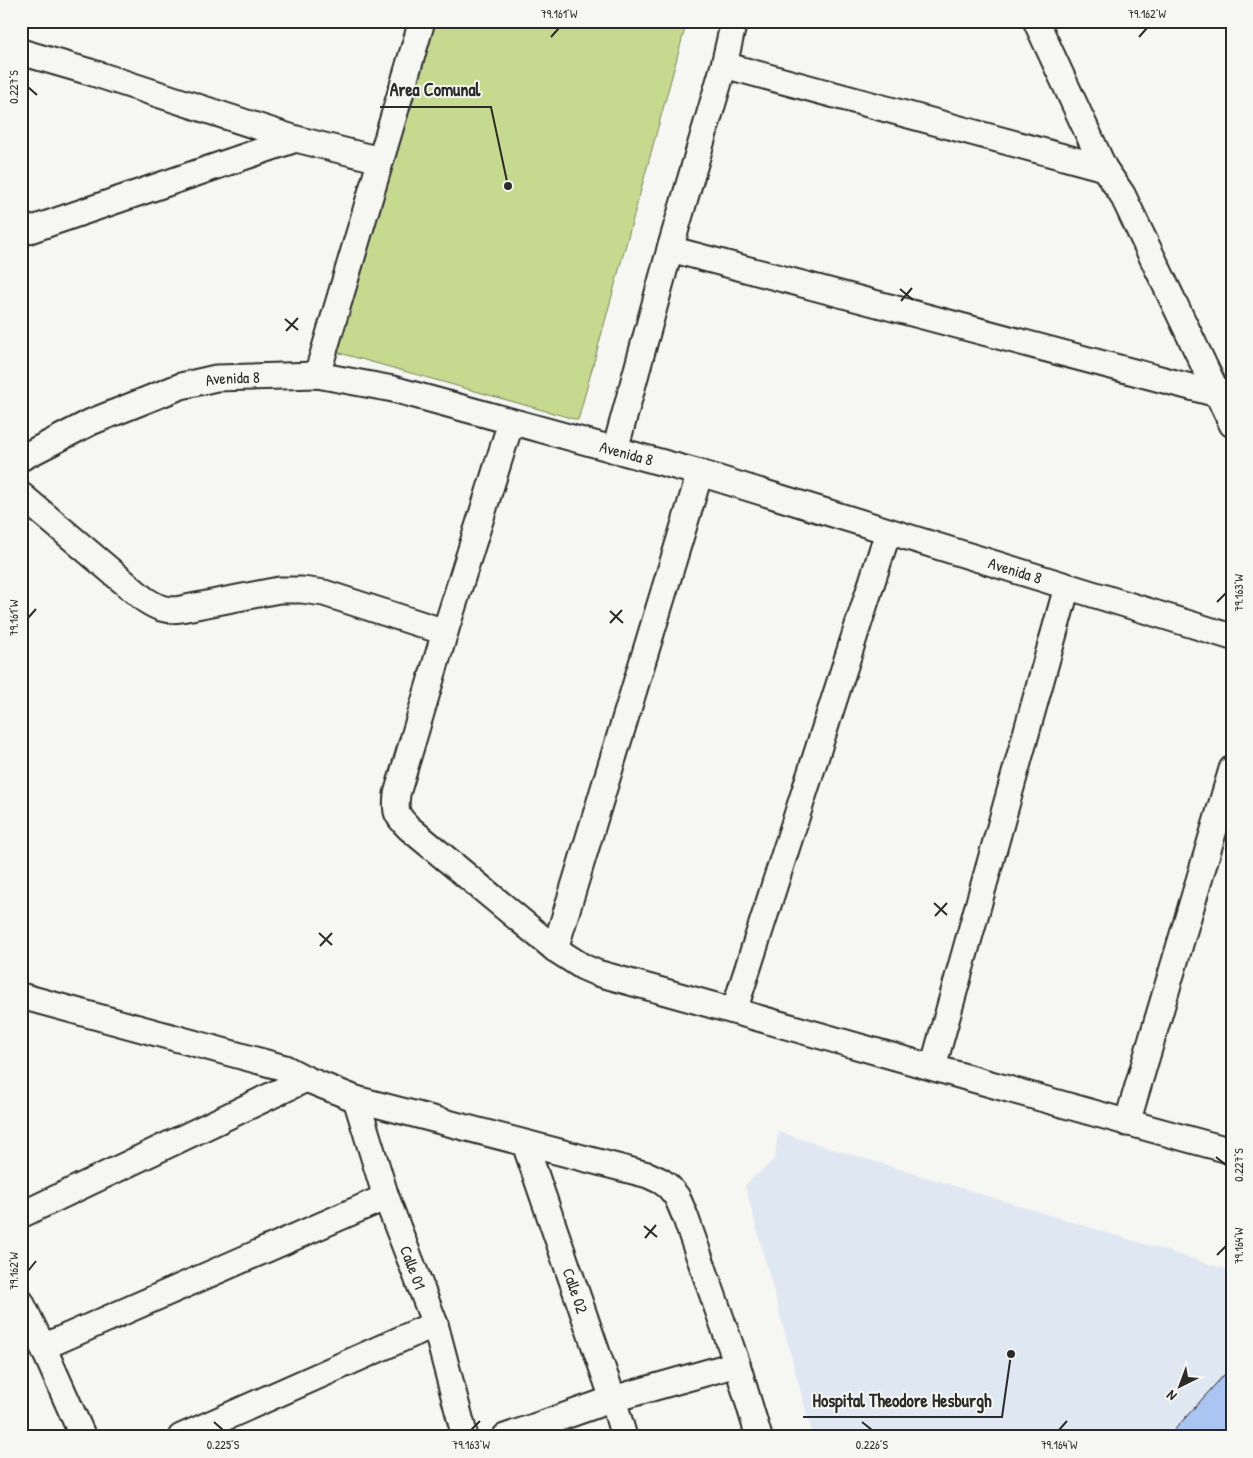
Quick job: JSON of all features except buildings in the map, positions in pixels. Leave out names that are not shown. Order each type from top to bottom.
[{"type":"street","points":[[317,375],[422,21]]},
{"type":"street","points":[[615,450],[670,249],[724,65],[734,21]]},
{"type":"street","points":[[1036,21],[1104,168],[1122,194],[1232,424]]},
{"type":"street","points":[[21,52],[90,72],[296,139],[380,160]]},
{"type":"street","points":[[724,65],[1104,168]]},
{"type":"street","points":[[21,233],[296,139]]},
{"type":"street","points":[[670,249],[1217,394]]},
{"type":"street","name":"Avenida 8","points":[[21,458],[91,422],[181,386],[216,378],[317,375],[393,389],[700,473],[1232,637]]},
{"type":"street","points":[[511,422],[445,632],[397,794],[395,808],[400,819],[555,949],[583,967],[597,973],[1232,1151]]},
{"type":"street","points":[[555,949],[700,473]]},
{"type":"street","points":[[21,495],[144,599],[164,610],[171,611],[279,590],[302,590],[324,593],[445,632]]},
{"type":"street","points":[[734,1011],[888,532]]},
{"type":"street","points":[[933,1067],[1068,587]]},
{"type":"street","points":[[1127,1123],[1232,769]]},
{"type":"street","points":[[21,996],[285,1068],[306,1079],[356,1099],[634,1171],[661,1181],[677,1197],[685,1216],[760,1437]]},
{"type":"street","points":[[21,1215],[306,1079]]},
{"type":"street","name":"Calle 01","points":[[356,1099],[386,1197],[435,1324],[465,1437]]},
{"type":"street","name":"Calle 02","points":[[525,1144],[613,1399],[624,1437]]},
{"type":"street","points":[[43,1347],[386,1197]]},
{"type":"street","points":[[25,1316],[43,1347],[83,1437]]},
{"type":"street","points":[[180,1437],[435,1324]]},
{"type":"street","points":[[504,1437],[613,1399],[736,1364]]},
{"type":"shaded area","points":[[778,1132],[1232,1271],[1232,1437],[813,1437],[745,1185],[775,1159]]},
{"type":"green space","points":[[419,21],[687,21],[578,420],[329,350]]},
{"type":"place","name":"Area Comunal","points":[[508,186]]},
{"type":"place","name":"Hospital Theodore Hesburgh","points":[[1011,1354]]}]
